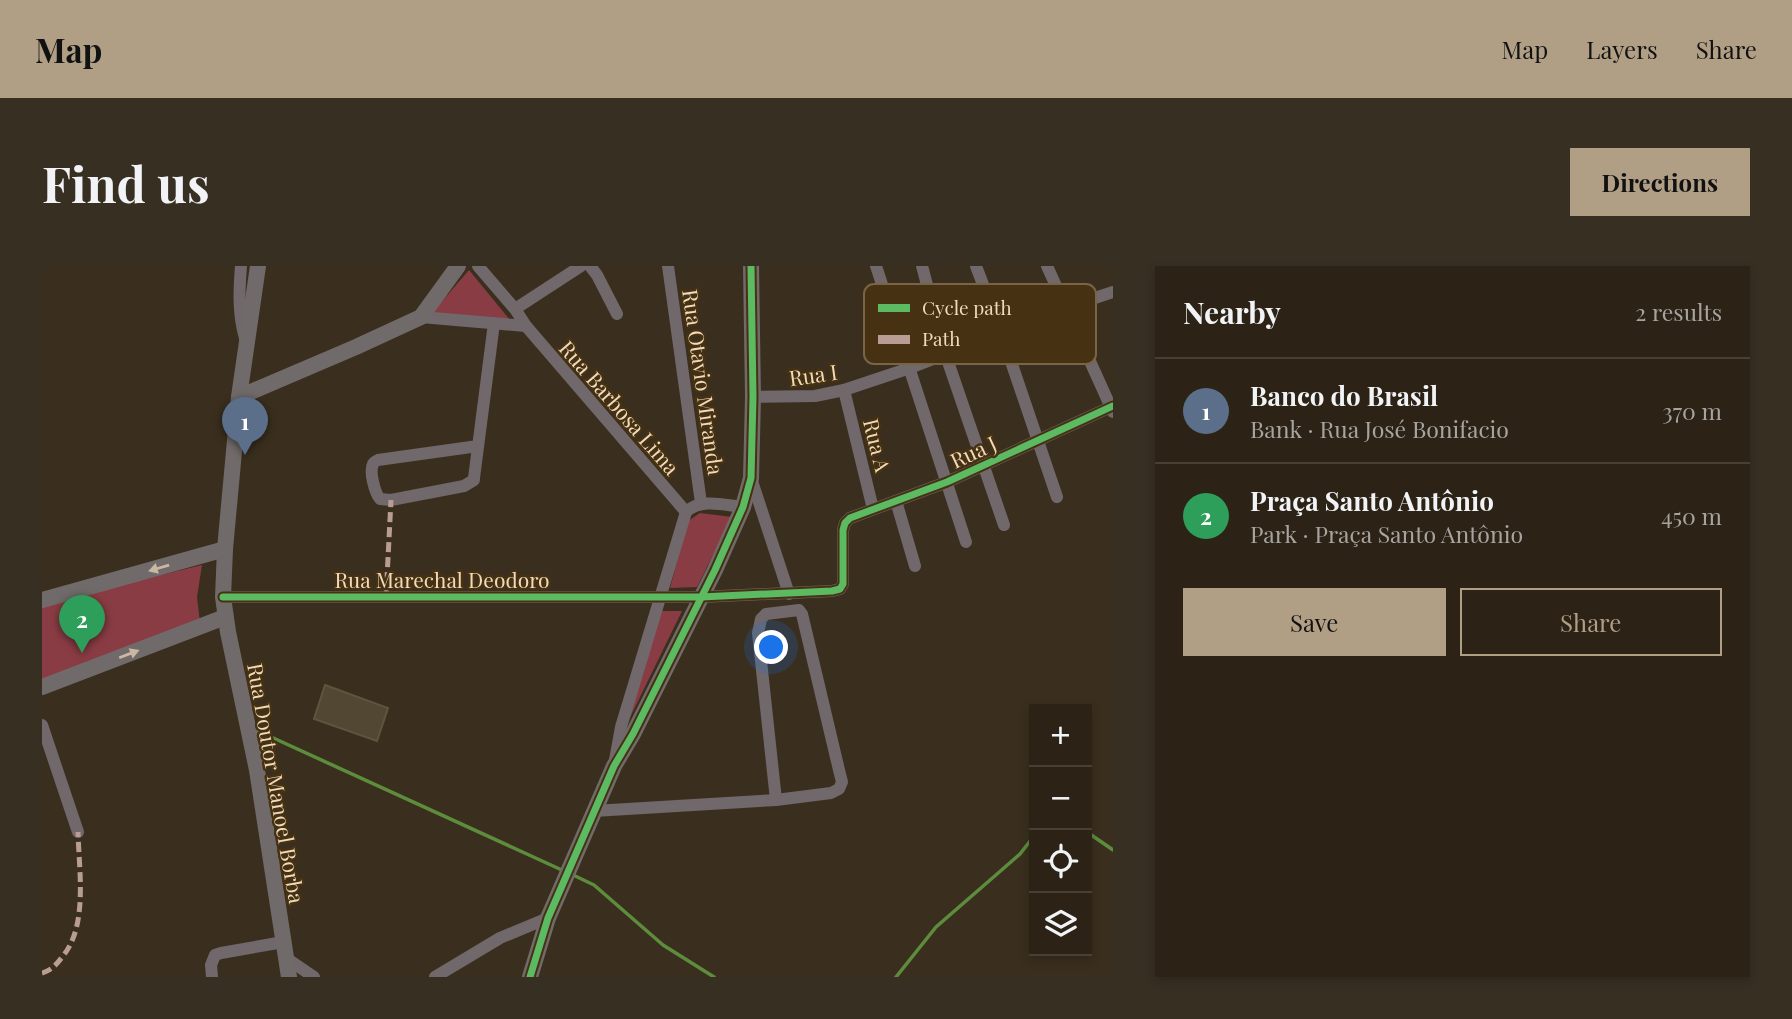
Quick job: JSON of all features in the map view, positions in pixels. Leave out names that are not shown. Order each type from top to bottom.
[{"type":"street","points":[[241,266],[240,314],[247,344]]},
{"type":"street","name":"Rua Doutor Manoel Borba","points":[[258,266],[239,397],[223,597],[257,770],[289,977]]},
{"type":"street","points":[[239,397],[421,317],[458,266]]},
{"type":"street","name":"Rua Barbosa Lima","points":[[478,266],[685,512]]},
{"type":"street","points":[[515,309],[581,266]]},
{"type":"street","points":[[590,266],[617,314]]},
{"type":"street","name":"Rua Otavio Miranda","points":[[668,266],[701,503]]},
{"type":"street","points":[[530,977],[550,912],[614,766],[633,734],[743,507],[751,478],[751,266]]},
{"type":"street","points":[[876,266],[882,284]]},
{"type":"street","points":[[922,266],[927,284]]},
{"type":"street","points":[[976,266],[983,284]]},
{"type":"street","points":[[1047,266],[1055,284]]},
{"type":"street","name":"Rua I","points":[[1096,298],[1113,292]]},
{"type":"street","points":[[421,317],[526,326]]},
{"type":"street","points":[[478,446],[377,460],[372,468],[376,494],[380,499],[391,500],[464,486],[474,478],[494,323]]},
{"type":"street","points":[[909,364],[966,542]]},
{"type":"street","name":"Rua I","points":[[753,397],[815,396],[844,390],[919,364]]},
{"type":"street","points":[[949,364],[1004,525]]},
{"type":"street","points":[[1012,364],[1057,497]]},
{"type":"street","points":[[1091,364],[1112,408]]},
{"type":"street","name":"Rua A","points":[[844,390],[873,509]]},
{"type":"street","name":"Rua J","points":[[845,523],[855,515],[947,482],[1112,408]]},
{"type":"street","points":[[751,478],[793,594],[796,610]]},
{"type":"street","points":[[896,501],[915,566]]},
{"type":"street","points":[[614,766],[621,727],[685,512],[701,503],[743,507]]},
{"type":"street","name":"Rua Marechal Deodoro","points":[[223,597],[701,597],[832,591],[842,587],[845,523]]},
{"type":"street","points":[[42,600],[225,549]]},
{"type":"street","points":[[594,811],[776,800],[835,792],[841,786],[839,770],[802,614],[796,610],[773,612],[759,622],[776,800]]},
{"type":"street","points":[[42,687],[225,617]]},
{"type":"street","points":[[42,725],[78,832]]},
{"type":"street","points":[[435,977],[550,912]]},
{"type":"street","points":[[212,977],[211,965],[215,955],[284,950],[314,977]]},
{"type":"shaded area","points":[[469,270],[510,320],[432,313]]},
{"type":"shaded area","points":[[700,513],[732,517],[697,587],[670,588],[688,521]]},
{"type":"shaded area","points":[[202,565],[197,597],[200,623],[42,683],[42,604]]},
{"type":"shaded area","points":[[662,611],[682,611],[620,738]]},
{"type":"building","points":[[325,685],[388,708],[377,741],[314,719]]},
{"type":"waterway","points":[[258,731],[564,871]]},
{"type":"waterway","points":[[1092,835],[1113,850]]},
{"type":"waterway","points":[[896,977],[936,927],[1020,854],[1029,842]]},
{"type":"waterway","points":[[571,874],[594,885],[663,945],[714,977]]},
{"type":"marked path","points":[[386,597],[391,500]]},
{"type":"marked path","points":[[42,973],[54,967],[63,956],[76,929],[80,897],[78,832]]},
{"type":"cycle path","points":[[530,977],[548,918],[614,766],[633,734],[715,570],[743,507],[751,478],[751,266]]},
{"type":"cycle path","points":[[223,597],[701,597],[832,591],[840,589],[843,584],[843,530],[850,518],[947,482],[1113,406]]},
{"type":"place","name":"Banco do Brasil","points":[[245,455]]},
{"type":"place","name":"Praça Santo Antônio","points":[[82,653]]}]
